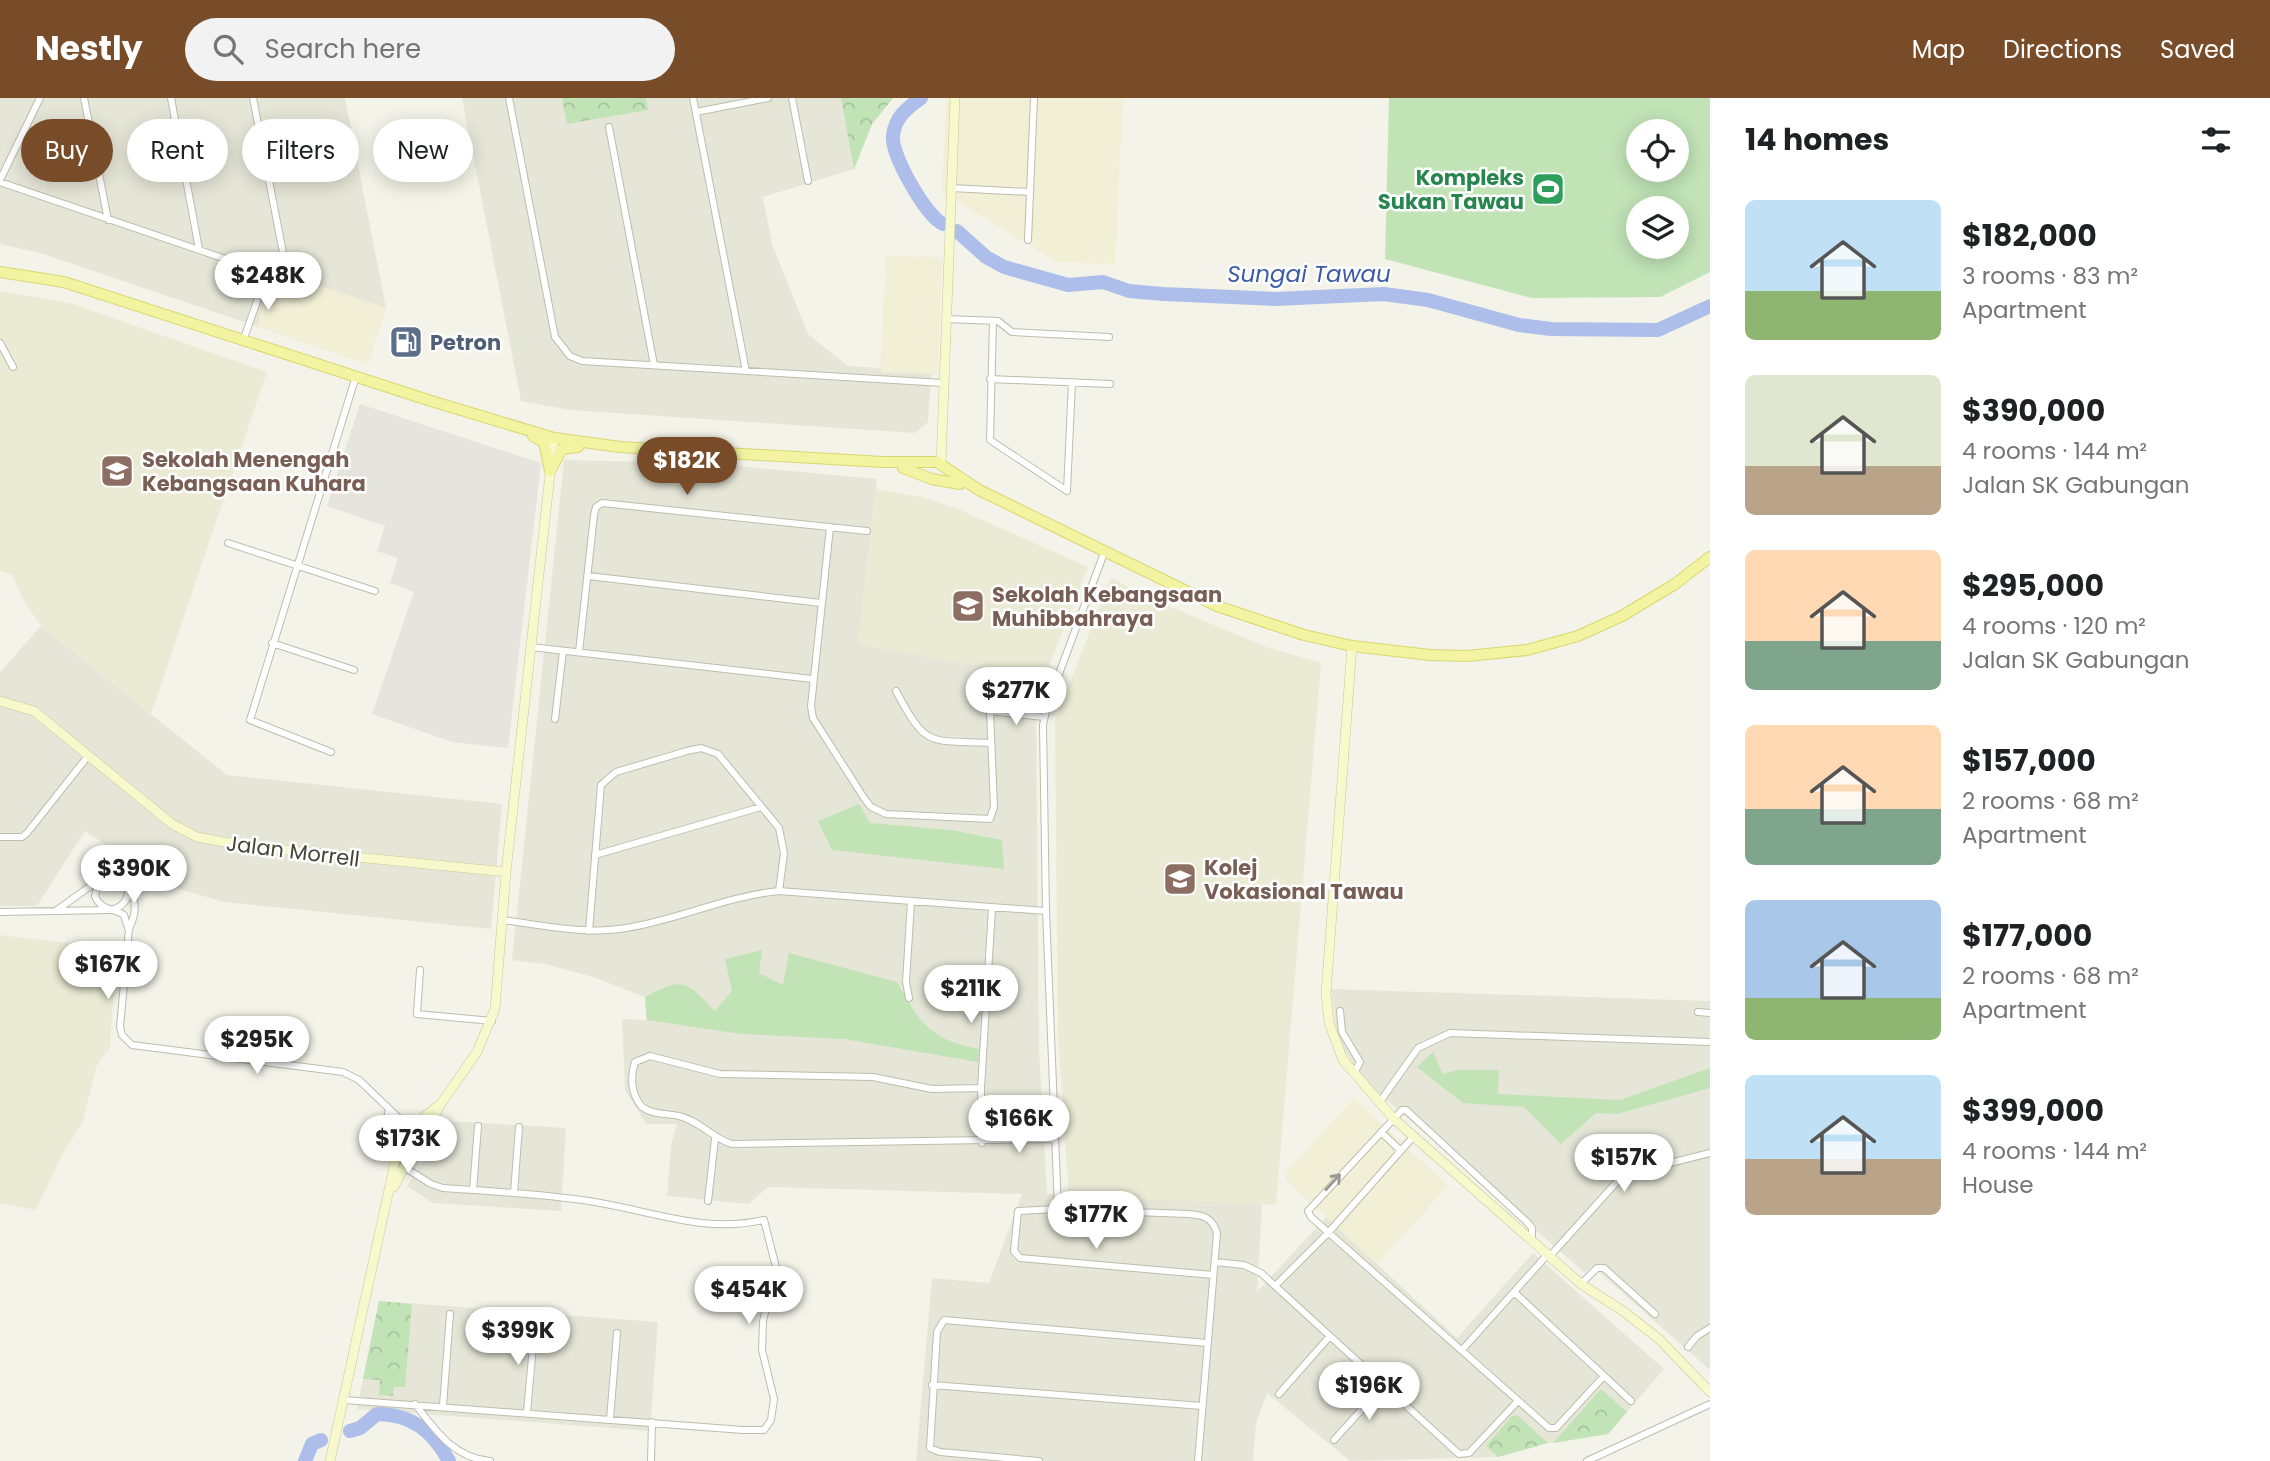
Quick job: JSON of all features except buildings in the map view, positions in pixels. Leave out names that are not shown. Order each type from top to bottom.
[{"type":"main road","points":[[0,272],[64,282],[554,438],[620,447],[933,466],[1104,553],[1240,615],[1352,646],[1443,656],[1527,650],[1578,636],[1622,616],[1710,557]]},
{"type":"main road","points":[[524,430],[544,442],[550,471]]},
{"type":"main road","points":[[550,471],[565,447],[612,451],[620,447]]},
{"type":"main road","points":[[933,466],[938,478],[979,490]]},
{"type":"street","points":[[40,98],[0,181],[284,279],[285,264],[253,98]]},
{"type":"street","points":[[84,98],[108,220]]},
{"type":"street","points":[[171,98],[199,249]]},
{"type":"street","points":[[509,98],[555,337],[570,356],[582,361],[943,383]]},
{"type":"street","points":[[693,98],[746,371]]},
{"type":"street","points":[[696,112],[768,98]]},
{"type":"street","points":[[792,98],[808,181]]},
{"type":"street","points":[[933,466],[941,434],[955,98]]},
{"type":"street","points":[[1028,240],[1034,98]]},
{"type":"street","points":[[609,127],[654,365]]},
{"type":"street","points":[[951,188],[1030,192]]},
{"type":"street","points":[[243,341],[267,273]]},
{"type":"street","points":[[946,319],[993,321],[1012,332],[1109,337]]},
{"type":"street","points":[[993,321],[990,440],[1067,491],[1072,382]]},
{"type":"street","points":[[0,343],[13,367]]},
{"type":"street","points":[[331,752],[250,720],[356,376]]},
{"type":"street","points":[[990,379],[1110,384]]},
{"type":"street","points":[[385,1205],[414,1147],[477,1052],[492,1021],[499,982],[506,872],[554,438]]},
{"type":"street","points":[[579,652],[594,515],[596,507],[602,503],[867,531]]},
{"type":"street","points":[[830,527],[812,679],[813,718],[864,798],[879,812],[990,819],[994,807],[990,711],[1044,717]]},
{"type":"street","points":[[228,543],[375,591]]},
{"type":"street","points":[[1058,1209],[1046,911],[1044,717],[1104,553]]},
{"type":"street","points":[[588,576],[821,603]]},
{"type":"street","points":[[272,643],[354,670]]},
{"type":"street","points":[[1352,646],[1325,993],[1333,1036],[1343,1060],[1379,1103],[1413,1137],[1581,1284],[1641,1324],[1710,1392]]},
{"type":"street","points":[[531,647],[812,679]]},
{"type":"street","points":[[555,719],[563,650]]},
{"type":"street","points":[[896,691],[915,727],[929,738],[991,743]]},
{"type":"street","name":"Jalan Morrell","points":[[0,701],[34,711],[172,824],[197,837],[246,846],[506,872]]},
{"type":"street","points":[[589,931],[601,785],[616,772],[663,758],[709,749],[718,754],[782,836],[783,861],[779,891]]},
{"type":"street","points":[[0,837],[22,837],[27,833],[88,756]]},
{"type":"street","points":[[595,855],[761,807]]},
{"type":"street","points":[[55,912],[99,881],[114,875],[127,885],[135,903],[129,929],[120,1018],[122,1035],[132,1045],[343,1072],[359,1080],[405,1132],[405,1146],[414,1147]]},
{"type":"street","points":[[99,881],[95,896],[100,906],[124,915],[129,929]]},
{"type":"street","points":[[0,912],[110,910],[125,902],[127,885]]},
{"type":"street","points":[[502,920],[589,931],[628,928],[752,894],[779,891],[1046,911]]},
{"type":"street","points":[[909,998],[906,982],[911,902]]},
{"type":"street","points":[[982,1143],[981,1088],[992,908]]},
{"type":"street","points":[[420,970],[417,1014],[492,1021]]},
{"type":"street","points":[[1340,1011],[1342,1032],[1360,1062],[1354,1073]]},
{"type":"street","points":[[1698,1012],[1710,1013]]},
{"type":"street","points":[[1379,1103],[1418,1048],[1450,1033],[1710,1042]]},
{"type":"street","points":[[981,1088],[932,1089],[873,1077],[720,1074],[650,1056],[635,1062],[632,1086],[642,1107],[690,1120],[715,1139],[748,1146],[982,1143],[1055,1139]]},
{"type":"street","points":[[330,1461],[385,1205],[405,1132],[440,1105]]},
{"type":"street","points":[[1532,1240],[1532,1228],[1527,1222],[1409,1113],[1402,1110],[1310,1207],[1311,1217],[1328,1233],[1552,1430],[1604,1376]]},
{"type":"street","points":[[473,1190],[478,1126]]},
{"type":"street","points":[[514,1193],[519,1127]]},
{"type":"street","points":[[405,1132],[419,1130],[421,1136]]},
{"type":"street","points":[[1381,1132],[1401,1151]]},
{"type":"street","points":[[1276,1285],[1328,1233],[1413,1137]]},
{"type":"street","points":[[708,1201],[715,1139]]},
{"type":"street","points":[[1462,1350],[1623,1175],[1710,1153]]},
{"type":"street","points":[[344,1400],[758,1430],[767,1427],[774,1399],[762,1350],[763,1321],[776,1267],[764,1220],[726,1227],[697,1224],[591,1201],[430,1184],[404,1167]]},
{"type":"street","points":[[1198,1461],[1217,1233],[1214,1223],[1208,1218],[1187,1214],[1058,1209],[1018,1212],[1015,1255],[1213,1275]]},
{"type":"street","points":[[1214,1262],[1252,1267],[1276,1285],[1459,1454],[1464,1455],[1518,1401]]},
{"type":"street","points":[[1581,1284],[1597,1268],[1602,1267],[1655,1314]]},
{"type":"street","points":[[1514,1292],[1631,1401]]},
{"type":"street","points":[[443,1406],[450,1314]]},
{"type":"street","points":[[1039,1461],[933,1451],[929,1442],[932,1385],[937,1332],[944,1320],[1207,1343]]},
{"type":"street","points":[[527,1412],[535,1324]]},
{"type":"street","points":[[1689,1347],[1697,1336],[1710,1328]]},
{"type":"street","points":[[610,1419],[617,1333]]},
{"type":"street","points":[[1279,1394],[1330,1336]]},
{"type":"street","points":[[932,1385],[1202,1406]]},
{"type":"street","points":[[1334,1440],[1384,1385]]},
{"type":"street","points":[[415,1404],[458,1452],[473,1460],[490,1461]]},
{"type":"street","points":[[1587,1461],[1710,1404]]},
{"type":"street","points":[[651,1461],[652,1422]]},
{"type":"shaded area","points":[[0,98],[345,98],[349,119],[242,119],[242,182],[359,182],[359,170],[386,308],[368,364],[40,253],[0,244]]},
{"type":"shaded area","points":[[462,98],[893,98],[872,124],[854,169],[763,197],[772,244],[808,334],[848,366],[881,368],[886,256],[942,258],[937,374],[931,375],[928,422],[915,433],[570,410],[521,401],[473,154],[473,119],[466,119]]},
{"type":"shaded area","points":[[946,98],[1123,98],[1115,264],[1057,262],[942,192]]},
{"type":"shaded area","points":[[886,256],[942,258],[937,374],[881,372]]},
{"type":"shaded area","points":[[275,271],[386,308],[368,364],[257,326]]},
{"type":"shaded area","name":"Sekolah Menengah Kebangsaan Kuhara","points":[[0,291],[70,303],[267,372],[151,714],[41,626],[22,598],[13,575],[0,571]]},
{"type":"shaded area","points":[[360,404],[541,463],[508,748],[452,742],[372,714],[414,592],[390,583],[398,558],[377,551],[385,526],[327,506]]},
{"type":"shaded area","points":[[564,460],[706,463],[877,479],[858,644],[975,665],[1047,671],[1036,704],[1039,1048],[1047,1194],[1262,1204],[1257,1292],[1326,1217],[1457,1338],[1533,1253],[1664,1369],[1608,1434],[1548,1443],[1498,1457],[1350,1461],[1267,1393],[1256,1424],[1253,1461],[916,1461],[932,1278],[989,1283],[1022,1194],[768,1187],[749,1204],[667,1196],[671,1145],[677,1124],[646,1124],[625,1090],[622,1019],[646,1020],[645,997],[593,977],[545,964],[512,960]]},
{"type":"shaded area","name":"Sekolah Kebangsaan Muhibbahraya","points":[[876,489],[921,497],[958,509],[1088,567],[1047,671],[975,665],[858,644]]},
{"type":"shaded area","name":"Kolej Vokasional Tawau","points":[[1111,577],[1138,593],[1266,647],[1321,663],[1276,1205],[1069,1196],[1058,1037],[1055,721]]},
{"type":"shaded area","points":[[41,626],[227,775],[502,804],[491,929],[224,902],[166,885],[85,831],[37,906],[0,906],[0,672]]},
{"type":"shaded area","points":[[0,935],[116,949],[110,1048],[97,1065],[82,1124],[63,1153],[36,1210],[0,1203]]},
{"type":"shaded area","points":[[1331,989],[1710,1001],[1710,1370],[1592,1266],[1585,1273],[1368,1084],[1354,1067],[1337,1035]]},
{"type":"shaded area","points":[[1354,1098],[1448,1186],[1377,1264],[1285,1179],[1286,1172]]},
{"type":"shaded area","points":[[449,1121],[566,1128],[561,1211],[433,1203],[407,1186]]},
{"type":"shaded area","points":[[379,1301],[658,1322],[650,1431],[357,1409]]},
{"type":"green space","points":[[562,98],[646,98],[648,110],[567,124]]},
{"type":"green space","points":[[841,98],[893,98],[872,124],[854,169]]},
{"type":"green space","name":"Kompleks Sukan Tawau","points":[[1389,98],[1710,98],[1710,272],[1660,297],[1532,298],[1385,259]]},
{"type":"green space","points":[[859,804],[870,823],[951,830],[1002,840],[1004,869],[832,850],[818,821]]},
{"type":"green space","points":[[762,950],[759,973],[783,985],[789,953],[897,982],[928,1028],[949,1040],[979,1049],[978,1062],[844,1039],[741,1034],[647,1020],[645,997],[677,984],[690,988],[715,1011],[732,991],[725,959]]},
{"type":"green space","points":[[1433,1052],[1443,1074],[1458,1070],[1499,1070],[1498,1094],[1620,1100],[1710,1068],[1710,1088],[1617,1114],[1596,1113],[1561,1144],[1524,1107],[1463,1103],[1417,1067]]},
{"type":"green space","points":[[379,1301],[412,1304],[405,1387],[394,1387],[393,1396],[379,1395],[380,1380],[363,1379]]},
{"type":"green space","points":[[1601,1389],[1627,1412],[1608,1434],[1553,1443]]},
{"type":"green space","points":[[1517,1415],[1548,1443],[1498,1457],[1486,1446],[1512,1416]]},
{"type":"waterway","name":"Sungai Tawau","points":[[921,98],[899,118],[894,129],[894,145],[903,170],[919,198],[943,224]]},
{"type":"waterway","name":"Sungai Tawau","points":[[957,231],[986,257],[1004,267],[1068,285],[1103,282],[1129,291],[1275,299],[1384,294],[1428,300],[1519,325],[1551,329],[1658,330],[1710,306]]},
{"type":"waterway","name":"Sungai Tawau","points":[[350,1431],[360,1428],[377,1414],[401,1417],[428,1433],[449,1461]]},
{"type":"waterway","points":[[305,1461],[312,1444],[321,1440]]},
{"type":"place","name":"Kompleks Sukan Tawau","points":[[1548,189]]},
{"type":"place","name":"Petron","points":[[406,342]]},
{"type":"place","name":"Sekolah Menengah Kebangsaan Kuhara","points":[[117,471]]},
{"type":"place","name":"Sekolah Kebangsaan Muhibbahraya","points":[[968,606]]},
{"type":"place","name":"Kolej Vokasional Tawau","points":[[1180,879]]}]
